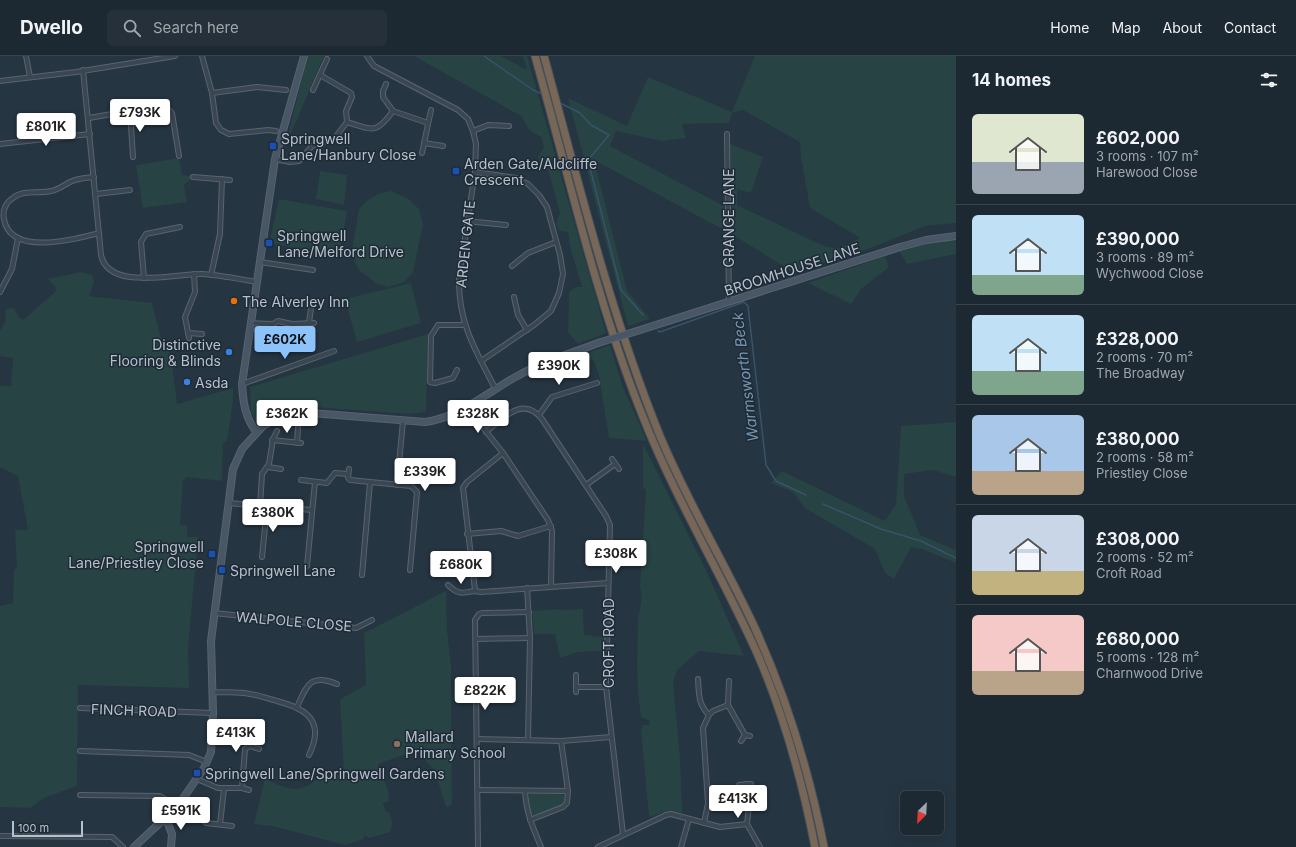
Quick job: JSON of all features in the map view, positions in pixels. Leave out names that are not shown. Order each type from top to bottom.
[{"type":"highway","points":[[535,56],[597,281],[630,384],[666,472],[736,607],[758,655],[783,722],[793,754],[812,830],[814,847]]},
{"type":"highway","points":[[544,56],[616,314],[638,381],[673,467],[743,603],[771,665],[803,758],[825,847]]},
{"type":"street","points":[[26,56],[30,77]]},
{"type":"street","points":[[0,81],[175,56]]},
{"type":"street","points":[[202,56],[212,93],[216,123],[224,132],[229,134],[268,130],[276,131]]},
{"type":"street","points":[[256,432],[251,426],[245,409],[242,384],[275,159],[304,56]]},
{"type":"street","name":"ARDEN GATE","points":[[367,56],[374,66],[463,114],[473,131],[476,144],[475,172],[466,221],[459,278],[459,290],[469,340],[495,388]]},
{"type":"street","points":[[313,90],[327,59]]},
{"type":"street","points":[[83,70],[102,260],[109,269],[123,276],[144,278],[194,274],[257,282]]},
{"type":"street","points":[[275,159],[290,162],[299,161],[312,146],[334,139],[347,122],[346,111],[352,97],[352,93],[320,75]]},
{"type":"street","points":[[386,84],[383,91],[384,97],[392,111],[428,123]]},
{"type":"street","points":[[212,93],[257,87],[286,90]]},
{"type":"street","points":[[88,118],[162,104],[170,109],[172,113],[179,156]]},
{"type":"street","points":[[130,110],[133,157]]},
{"type":"street","points":[[422,153],[430,110]]},
{"type":"street","points":[[347,122],[363,128],[372,129],[383,124],[392,111]]},
{"type":"street","points":[[473,131],[485,125],[509,126]]},
{"type":"street","points":[[0,144],[90,134]]},
{"type":"street","name":"GRANGE LANE","points":[[727,134],[729,302]]},
{"type":"street","points":[[424,143],[443,146]]},
{"type":"street","points":[[475,172],[512,177],[528,184],[543,200],[556,242],[563,274],[559,293],[551,311],[527,330],[481,361]]},
{"type":"street","points":[[94,177],[78,179],[54,191],[21,193],[12,198],[5,208],[4,219],[8,230],[18,238],[54,243],[99,233]]},
{"type":"street","points":[[193,177],[230,180]]},
{"type":"street","points":[[211,275],[220,234],[222,179]]},
{"type":"street","points":[[96,194],[130,190]]},
{"type":"street","points":[[466,221],[506,225]]},
{"type":"street","points":[[144,278],[141,242],[146,234],[180,227]]},
{"type":"street","name":"BROOMHOUSE LANE","points":[[495,388],[551,360],[598,343],[900,247],[926,240],[956,236]]},
{"type":"street","points":[[0,292],[7,282],[12,269],[18,238]]},
{"type":"street","points":[[512,266],[528,253],[556,242]]},
{"type":"street","points":[[260,262],[313,270]]},
{"type":"street","points":[[189,338],[185,317],[195,292],[194,274]]},
{"type":"street","points":[[514,297],[518,315],[527,330]]},
{"type":"street","points":[[309,323],[312,301]]},
{"type":"street","points":[[251,322],[273,324],[278,321],[292,324],[314,323]]},
{"type":"street","points":[[457,370],[453,378],[435,383],[430,382],[430,336],[438,325],[465,325]]},
{"type":"street","points":[[188,333],[202,334]]},
{"type":"street","points":[[242,384],[334,351]]},
{"type":"street","points":[[486,432],[515,410],[530,409],[539,415],[552,397],[597,384]]},
{"type":"street","points":[[134,847],[166,819],[177,807],[207,762],[212,745],[213,713],[211,641],[228,503],[235,463],[242,448],[256,432],[277,418],[303,413],[403,421],[433,421],[447,416],[466,406],[495,388]]},
{"type":"street","points":[[466,406],[502,453],[550,526],[552,586]]},
{"type":"street","name":"CROFT ROAD","points":[[539,415],[608,520],[606,687],[623,834]]},
{"type":"street","points":[[397,484],[403,421]]},
{"type":"street","points":[[272,440],[299,443],[298,428]]},
{"type":"street","points":[[260,506],[262,474],[268,467],[272,440],[277,431]]},
{"type":"street","points":[[475,590],[462,493],[464,485],[502,453]]},
{"type":"street","points":[[612,459],[619,470]]},
{"type":"street","points":[[586,485],[615,464]]},
{"type":"street","points":[[268,467],[281,469]]},
{"type":"street","points":[[349,469],[348,474],[350,480],[412,486],[417,492],[410,570]]},
{"type":"street","points":[[301,480],[328,483],[334,473],[348,474]]},
{"type":"street","points":[[307,566],[314,482]]},
{"type":"street","points":[[362,575],[370,483]]},
{"type":"street","points":[[228,503],[312,510]]},
{"type":"street","points":[[262,557],[267,507]]},
{"type":"street","points":[[467,534],[501,531],[518,536],[550,526]]},
{"type":"street","points":[[448,585],[460,593],[475,590],[481,592],[608,583]]},
{"type":"street","points":[[527,588],[530,638],[528,740]]},
{"type":"street","points":[[478,847],[475,620],[479,614],[529,612]]},
{"type":"street","name":"WALPOLE CLOSE","points":[[214,613],[356,628],[372,620]]},
{"type":"street","points":[[476,638],[530,638]]},
{"type":"street","points":[[576,675],[576,692]]},
{"type":"street","points":[[698,679],[700,705],[709,715]]},
{"type":"street","points":[[296,707],[307,686],[313,681],[326,680],[337,684]]},
{"type":"street","points":[[729,681],[728,705],[744,735]]},
{"type":"street","points":[[576,687],[606,687]]},
{"type":"street","points":[[212,692],[250,694],[296,707],[305,712],[315,727],[314,743],[309,755]]},
{"type":"street","points":[[704,823],[708,803],[703,728],[709,715],[718,708],[728,705]]},
{"type":"street","name":"FINCH ROAD","points":[[80,708],[213,713]]},
{"type":"street","points":[[744,735],[750,736]]},
{"type":"street","points":[[741,741],[744,735]]},
{"type":"street","points":[[477,739],[561,741],[611,737]]},
{"type":"street","points":[[530,820],[566,805],[568,800],[561,741]]},
{"type":"street","points":[[242,788],[245,749],[250,746],[260,749]]},
{"type":"street","points":[[80,751],[189,755],[207,762]]},
{"type":"street","points":[[197,779],[224,789],[242,788],[249,790]]},
{"type":"street","points":[[739,785],[748,784],[749,801],[747,824],[760,847]]},
{"type":"street","points":[[220,824],[224,789]]},
{"type":"street","points":[[478,790],[568,791]]},
{"type":"street","points":[[526,791],[526,805],[530,820],[542,847]]},
{"type":"street","points":[[80,795],[160,796],[177,807]]},
{"type":"street","points":[[197,808],[197,814],[206,823],[232,826]]},
{"type":"street","points":[[598,847],[661,816],[671,814],[724,827],[747,824]]},
{"type":"street","points":[[166,819],[172,834],[171,847]]},
{"type":"street","points":[[681,847],[689,819]]},
{"type":"street","points":[[0,836],[112,837],[123,847]]},
{"type":"green space","points":[[308,56],[324,56],[284,150]]},
{"type":"green space","points":[[414,56],[501,56],[527,70],[523,56],[527,56],[606,333],[578,344],[568,332],[569,292],[576,287],[582,287],[570,247],[568,232],[559,231],[556,223],[560,213],[547,165],[540,164],[538,157],[544,147],[541,137],[529,130],[521,116]]},
{"type":"green space","points":[[755,56],[956,56],[956,223],[925,226],[871,248],[793,272],[733,235],[730,144],[763,157],[751,193],[737,189],[737,205],[826,247],[840,248],[860,238],[810,208],[801,157],[800,142],[743,110],[732,113],[729,123],[682,124],[686,138],[662,141],[616,131],[610,146],[724,206],[722,229],[594,160],[627,291],[650,319],[628,326],[568,98],[627,126],[648,77],[732,112]]},
{"type":"green space","points":[[179,158],[182,175],[191,176],[190,180],[184,185],[187,202],[143,208],[136,165]]},
{"type":"green space","points":[[320,171],[347,175],[344,205],[316,199]]},
{"type":"green space","points":[[391,191],[409,199],[419,209],[423,224],[413,273],[404,282],[389,287],[377,284],[360,271],[355,263],[352,249],[359,209],[368,200],[378,194]]},
{"type":"green space","points":[[279,199],[347,211],[339,256],[269,243]]},
{"type":"green space","points":[[956,238],[956,254],[907,264],[898,249]]},
{"type":"green space","points":[[885,256],[889,267],[861,289],[851,304],[808,283]]},
{"type":"green space","points":[[81,272],[92,275],[94,282],[89,296],[152,303],[162,342],[171,355],[177,404],[233,388],[233,402],[227,441],[223,443],[222,481],[187,477],[183,480],[180,525],[187,526],[187,537],[198,537],[188,648],[189,688],[78,685],[77,786],[44,798],[30,808],[0,807],[0,606],[13,603],[14,569],[17,569],[15,530],[28,530],[18,476],[0,467],[0,386],[11,386],[13,358],[0,356],[0,331],[5,322],[6,309],[14,308],[19,317],[23,320],[56,291],[55,286],[47,279]]},
{"type":"green space","points":[[411,283],[421,323],[357,342],[345,299]]},
{"type":"green space","points":[[428,334],[426,412],[409,414],[313,407],[277,412],[257,424],[251,412],[250,387]]},
{"type":"green space","points":[[610,345],[622,385],[647,441],[609,438],[599,375],[594,361],[588,359],[558,368],[552,365]]},
{"type":"green space","points":[[956,422],[956,477],[933,470],[904,474],[904,496],[920,535],[956,550],[956,563],[922,549],[911,547],[894,579],[885,573],[875,549],[805,508],[793,492],[771,483],[782,471],[885,521],[896,504],[901,426]]},
{"type":"green space","points":[[643,444],[706,570],[744,656],[699,651],[677,670],[673,682],[680,758],[682,813],[664,812],[649,817],[641,730],[643,725],[649,725],[650,721],[641,717],[637,670],[638,619],[641,601],[640,587],[646,490],[643,488]]},
{"type":"green space","name":"Mallard Primary School","points":[[446,591],[447,630],[451,665],[452,803],[450,806],[446,807],[434,769],[427,763],[421,749],[378,764],[388,790],[389,801],[383,803],[386,812],[389,812],[393,824],[390,830],[391,832],[369,838],[364,835],[364,839],[345,845],[272,826],[254,824],[265,778],[279,785],[293,789],[307,786],[319,776],[344,774],[340,699],[366,685],[364,633]]},
{"type":"green space","points":[[583,609],[584,635],[603,637],[603,651],[577,652],[560,658],[555,634],[534,634],[532,611]]},
{"type":"green space","points":[[561,793],[566,797],[564,804],[533,816],[528,802],[530,794]]},
{"type":"waterway","name":"Warmsworth Beck","points":[[484,56],[533,90],[544,95]]},
{"type":"waterway","name":"Warmsworth Beck","points":[[560,103],[580,113],[591,125],[609,135],[588,160],[621,290],[643,315]]},
{"type":"waterway","name":"Warmsworth Beck","points":[[658,331],[660,332],[744,302],[748,306],[766,465],[776,481],[806,495]]},
{"type":"waterway","name":"Warmsworth Beck","points":[[823,504],[881,529],[921,541],[956,558]]},
{"type":"place","name":"Springwell Lane/Hanbury Close","points":[[273,146]]},
{"type":"place","name":"Arden Gate/Aldcliffe Crescent","points":[[456,171]]},
{"type":"place","name":"Springwell Lane/Melford Drive","points":[[269,243]]},
{"type":"place","name":"The Alverley Inn","points":[[234,301]]},
{"type":"place","name":"Distinctive Flooring & Blinds","points":[[229,352]]},
{"type":"place","name":"Asda","points":[[187,382]]},
{"type":"place","name":"Springwell Lane/Priestley Close","points":[[212,554]]},
{"type":"place","name":"Springwell Lane","points":[[222,570]]},
{"type":"place","name":"Mallard Primary School","points":[[397,744]]},
{"type":"place","name":"Springwell Lane/Springwell Gardens","points":[[197,773]]}]
